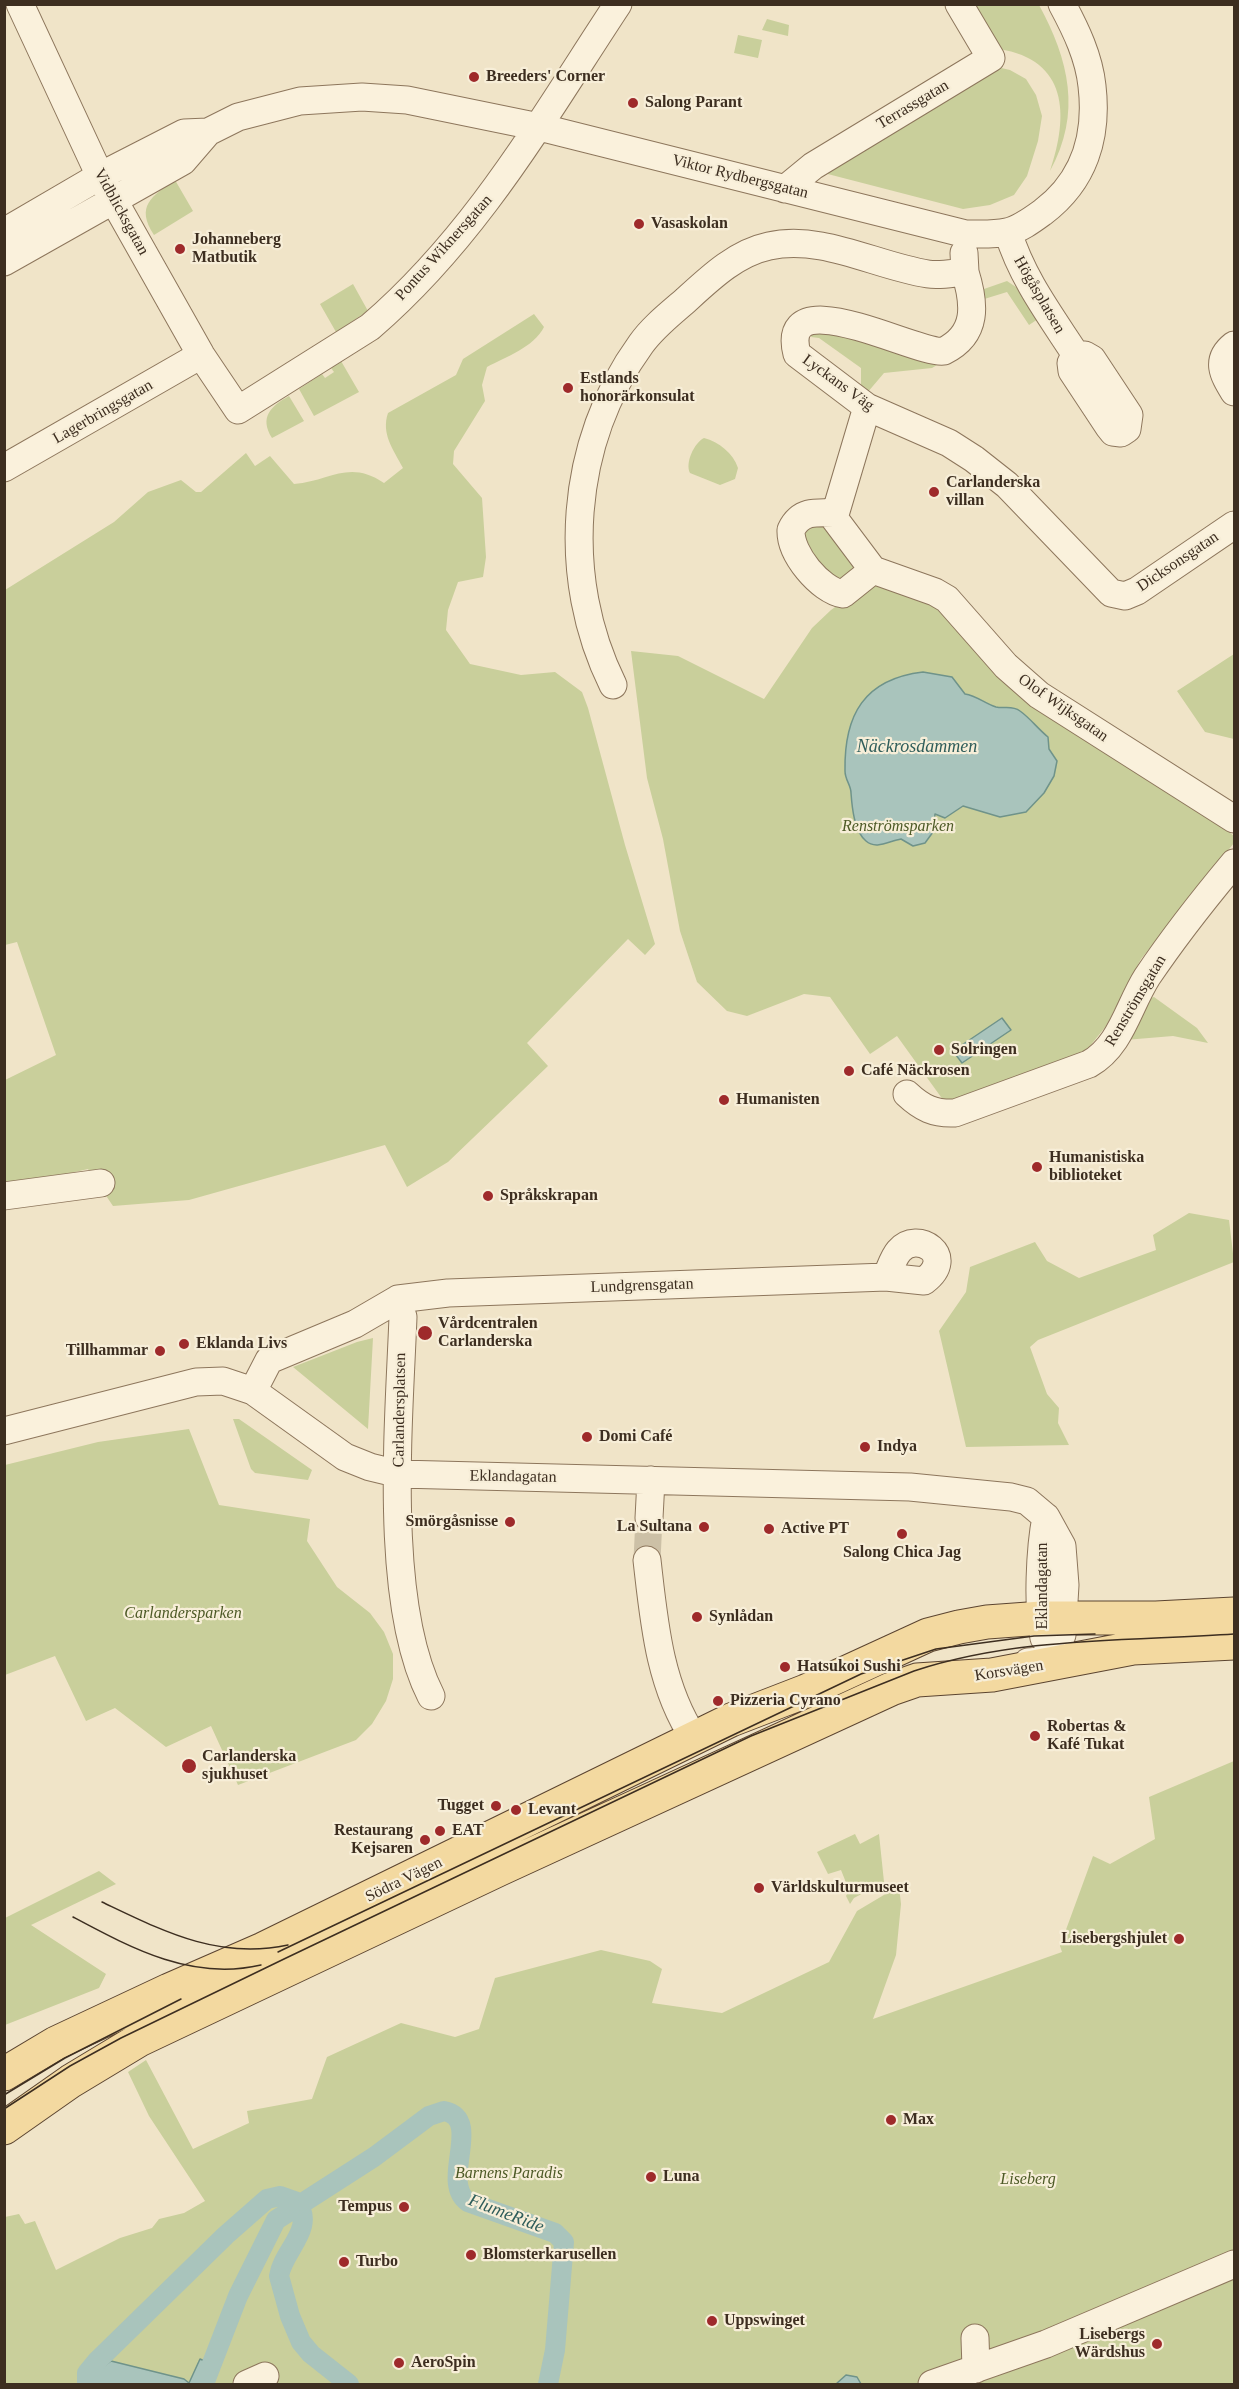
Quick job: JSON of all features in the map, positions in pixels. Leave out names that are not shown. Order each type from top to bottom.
[{"type":"main road","name":"Korsvägen","points":[[794,1734],[918,1680],[992,1675],[1065,1655],[1133,1648],[1195,1630],[1234,1614]]},
{"type":"main road","name":"Korsvägen","points":[[806,1690],[928,1635],[987,1622],[1053,1618],[1195,1630],[1234,1643]]},
{"type":"main road","name":"Södra Vägen","points":[[4,2074],[56,2043],[263,1949],[731,1720],[806,1690]]},
{"type":"main road","name":"Södra Vägen","points":[[4,2128],[70,2081],[139,2040],[500,1869],[794,1734]]},
{"type":"street","name":"Vidblicksgatan","points":[[20,4],[100,176],[201,356],[238,410]]},
{"type":"street","name":"Terrassgatan","points":[[785,189],[813,166],[991,58],[959,4]]},
{"type":"street","name":"Viktor Rydbergsgatan","points":[[4,262],[183,161],[208,132],[238,117],[273,107],[337,97],[406,100],[539,127],[966,234],[1008,232],[1035,218],[1071,186],[1083,164],[1093,129],[1092,84],[1086,59],[1062,4]]},
{"type":"street","name":"Pontus Wiknersgatan","points":[[238,410],[370,327],[388,311],[475,218],[539,127],[606,11]]},
{"type":"street","name":"Viktor Rydbergsgatan","points":[[4,231],[100,176],[184,133],[208,132]]},
{"type":"street","name":"Högåsplatsen","points":[[1008,232],[1017,261],[1028,282],[1076,355]]},
{"type":"street","points":[[613,685],[597,652],[581,590],[579,530],[581,494],[593,445],[609,402],[640,344],[688,298],[732,262],[767,246],[796,243],[817,245],[929,274],[964,272],[966,234]]},
{"type":"street","name":"Lyckans Väg","points":[[964,272],[972,304],[971,324],[961,340],[942,352],[925,349],[834,320],[815,320],[798,329],[795,342],[800,357],[867,407],[949,443],[974,459],[1007,485],[1111,593],[1119,596]]},
{"type":"street","points":[[1228,351],[1224,375],[1234,392]]},
{"type":"street","name":"Lagerbringsgatan","points":[[4,468],[201,356]]},
{"type":"street","points":[[835,513],[809,513],[801,516],[790,530],[792,546],[809,570],[829,591],[843,594],[873,570],[841,530],[835,513],[867,407]]},
{"type":"street","name":"Dicksonsgatan","points":[[1119,596],[1137,591],[1234,525]]},
{"type":"street","name":"Olof Wijksgatan","points":[[873,570],[936,592],[947,599],[1006,666],[1039,695],[1234,819]]},
{"type":"street","name":"Renströmsgatan","points":[[907,1094],[922,1108],[940,1114],[955,1113],[1089,1064],[1103,1056],[1114,1042],[1146,980],[1197,908],[1234,863]]},
{"type":"street","points":[[4,1196],[101,1183]]},
{"type":"street","name":"Lundgrensgatan","points":[[398,1299],[448,1293],[886,1277]]},
{"type":"street","points":[[253,1391],[269,1360],[355,1324],[398,1299]]},
{"type":"street","name":"Carlandersplatsen","points":[[398,1299],[403,1317],[399,1474],[400,1553],[408,1621],[422,1679],[431,1696]]},
{"type":"street","name":"Eklandagatan","points":[[4,1431],[196,1382],[224,1381],[253,1391],[345,1457],[370,1467],[399,1474],[932,1488],[1011,1497],[1027,1501],[1046,1517],[1042,1536],[1053,1618],[1045,1643],[1065,1655]]},
{"type":"street","points":[[649,1518],[651,1480]]},
{"type":"street","points":[[646,1560],[655,1634],[666,1677],[694,1738]]},
{"type":"street","points":[[932,2385],[1046,2344],[1234,2264]]},
{"type":"street","points":[[974,2339],[976,2369]]},
{"type":"green space","points":[[973,5],[1039,5],[1049,26],[1058,46],[1068,87],[1066,128],[1050,171],[1060,130],[1058,93],[1050,78],[1039,65],[1022,55],[999,49]]},
{"type":"green space","points":[[767,19],[789,25],[788,36],[762,30]]},
{"type":"green space","points":[[738,35],[762,40],[758,58],[734,53]]},
{"type":"green space","points":[[997,67],[1010,70],[1026,79],[1036,95],[1042,116],[1038,141],[1027,176],[1014,195],[990,205],[963,209],[820,172]]},
{"type":"green space","points":[[175,180],[193,211],[154,235],[146,216],[146,209],[159,191]]},
{"type":"green space","points":[[1007,281],[1016,287],[1038,319],[1029,325],[1007,292],[981,300],[984,289]]},
{"type":"green space","points":[[353,284],[368,311],[336,332],[320,304]]},
{"type":"green space","points":[[534,314],[544,327],[527,346],[487,367],[482,385],[485,401],[454,451],[453,464],[482,498],[486,557],[483,577],[458,582],[448,610],[446,630],[470,664],[521,675],[555,672],[582,692],[655,944],[645,955],[628,939],[527,1043],[548,1066],[448,1162],[407,1187],[385,1145],[189,1200],[113,1206],[88,1169],[5,1188],[5,1080],[56,1055],[17,942],[5,945],[5,590],[114,522],[148,492],[181,480],[196,492],[201,492],[246,453],[255,466],[270,456],[294,484],[350,472],[372,476],[384,483],[403,468],[387,435],[388,413],[456,375],[463,359]]},
{"type":"green space","points":[[815,328],[937,363],[937,365],[932,368],[884,373],[867,393],[861,389],[861,368],[819,338],[811,337]]},
{"type":"green space","points":[[341,361],[359,392],[314,416],[299,389],[322,374],[325,378],[334,372],[331,368]]},
{"type":"green space","points":[[289,396],[304,421],[272,438],[267,424],[269,413],[272,408]]},
{"type":"green space","points":[[704,438],[720,445],[733,458],[738,468],[735,479],[720,485],[690,473],[691,454]]},
{"type":"green space","points":[[821,521],[857,565],[841,585],[801,545],[799,529]]},
{"type":"green space","name":"Renströmsparken","points":[[877,577],[933,600],[1234,836],[1234,843],[1141,959],[1106,1026],[1086,1051],[946,1104],[897,1036],[870,1054],[830,997],[804,994],[747,1016],[727,1011],[697,982],[680,931],[663,839],[647,778],[631,651],[678,656],[764,699],[812,628],[831,610]]},
{"type":"green space","points":[[1234,654],[1234,739],[1205,732],[1177,691]]},
{"type":"green space","points":[[1154,997],[1197,1028],[1208,1043],[1173,1036],[1125,1040],[1148,999]]},
{"type":"green space","points":[[1189,1213],[1229,1220],[1234,1262],[1038,1340],[1030,1347],[1047,1394],[1059,1408],[1058,1423],[1069,1445],[966,1447],[939,1331],[966,1292],[970,1267],[1035,1242],[1047,1261],[1079,1278],[1156,1250],[1153,1235]]},
{"type":"green space","points":[[373,1338],[368,1429],[293,1367]]},
{"type":"green space","points":[[233,1419],[239,1419],[312,1470],[308,1480],[255,1473],[251,1469]]},
{"type":"green space","name":"Carlandersparken","points":[[189,1429],[219,1505],[310,1519],[307,1541],[337,1587],[370,1613],[384,1632],[393,1654],[393,1679],[386,1701],[372,1724],[356,1740],[238,1785],[211,1726],[166,1747],[115,1708],[86,1721],[55,1656],[5,1675],[5,1465],[98,1442]]},
{"type":"green space","name":"Liseberg","points":[[1234,1761],[1234,2384],[5,2384],[5,2217],[19,2214],[25,2224],[35,2221],[56,2270],[120,2238],[152,2228],[159,2219],[184,2213],[205,2201],[149,2116],[128,2072],[146,2060],[193,2149],[249,2123],[247,2111],[312,2099],[327,2057],[401,2023],[455,2037],[479,2029],[495,1978],[601,1950],[650,1961],[662,1969],[652,2003],[722,2013],[829,1962],[857,1911],[899,1886],[901,1904],[896,1955],[873,2019],[1062,1952],[1060,1946],[1093,1856],[1110,1864],[1155,1839],[1149,1797]]},
{"type":"green space","points":[[855,1834],[860,1844],[879,1834],[884,1882],[854,1898],[850,1904],[846,1896],[849,1890],[841,1870],[828,1874],[817,1852]]},
{"type":"green space","points":[[99,1871],[116,1884],[31,1925],[106,1974],[99,1988],[5,2025],[5,1918]]},
{"type":"water","name":"Näckrosdammen","points":[[923,672],[952,677],[965,694],[996,707],[1017,709],[1024,714],[1048,737],[1049,749],[1057,761],[1054,776],[1044,793],[1026,812],[1000,817],[963,806],[945,818],[935,814],[933,832],[925,843],[913,846],[901,839],[878,845],[870,844],[862,837],[856,825],[851,790],[845,774],[848,733],[862,703],[872,692],[903,676]]},
{"type":"water","points":[[1002,1018],[1011,1030],[962,1063],[953,1051]]},
{"type":"water","points":[[200,2359],[207,2362],[197,2384],[89,2384],[91,2376],[111,2361],[184,2379],[189,2383]]},
{"type":"water","points":[[846,2375],[857,2377],[861,2384],[836,2384]]},
{"type":"waterway","name":"FlumeRide","points":[[204,2384],[238,2296],[276,2220],[374,2157],[429,2116],[444,2111],[455,2116],[461,2126],[458,2180],[460,2193],[468,2202],[555,2233],[564,2242],[555,2350],[548,2384]]},
{"type":"waterway","name":"FlumeRide","points":[[87,2384],[87,2373],[96,2362],[226,2235],[267,2199],[280,2196],[297,2202],[303,2221],[279,2276],[290,2316],[301,2342],[311,2354],[349,2384]]},
{"type":"tunnel","points":[[647,1560],[649,1518]]},
{"type":"tram line","points":[[278,1952],[861,1674],[936,1649],[1034,1636],[1095,1634]]},
{"type":"tram line","points":[[4,2109],[70,2066],[121,2038],[284,1959],[751,1736],[914,1671],[953,1660],[1032,1646],[1234,1634]]},
{"type":"tram line","points":[[102,1902],[169,1932],[214,1946],[262,1949],[288,1945]]},
{"type":"tram line","points":[[73,1917],[141,1950],[187,1965],[211,1969],[236,1969],[261,1965]]},
{"type":"tram line","points":[[4,2095],[65,2058],[181,1999]]},
{"type":"place","name":"Breeders' Corner","points":[[474,77]]},
{"type":"place","name":"Salong Parant","points":[[633,103]]},
{"type":"place","name":"Vasaskolan","points":[[639,224]]},
{"type":"place","name":"Johanneberg Matbutik","points":[[180,249]]},
{"type":"place","name":"Estlands honorärkonsulat","points":[[568,388]]},
{"type":"place","name":"Carlanderska villan","points":[[934,492]]},
{"type":"place","name":"Solringen","points":[[939,1050]]},
{"type":"place","name":"Café Näckrosen","points":[[849,1071]]},
{"type":"place","name":"Humanisten","points":[[724,1100]]},
{"type":"place","name":"Humanistiska biblioteket","points":[[1037,1167]]},
{"type":"place","name":"Språkskrapan","points":[[488,1196]]},
{"type":"place","name":"Vårdcentralen Carlanderska","points":[[425,1333]]},
{"type":"place","name":"Eklanda Livs","points":[[184,1344]]},
{"type":"place","name":"Tillhammar","points":[[160,1351]]},
{"type":"place","name":"Domi Café","points":[[587,1437]]},
{"type":"place","name":"Indya","points":[[865,1447]]},
{"type":"place","name":"Smörgåsnisse","points":[[510,1522]]},
{"type":"place","name":"La Sultana","points":[[704,1527]]},
{"type":"place","name":"Active PT","points":[[769,1529]]},
{"type":"place","name":"Salong Chica Jag","points":[[902,1534]]},
{"type":"place","name":"Synlådan","points":[[697,1617]]},
{"type":"place","name":"Hatsukoi Sushi","points":[[785,1667]]},
{"type":"place","name":"Pizzeria Cyrano","points":[[718,1701]]},
{"type":"place","name":"Robertas & Kafé Tukat","points":[[1035,1736]]},
{"type":"place","name":"Carlanderska sjukhuset","points":[[189,1766]]},
{"type":"place","name":"Tugget","points":[[496,1806]]},
{"type":"place","name":"Levant","points":[[516,1810]]},
{"type":"place","name":"EAT","points":[[440,1831]]},
{"type":"place","name":"Restaurang Kejsaren","points":[[425,1840]]},
{"type":"place","name":"Världskulturmuseet","points":[[759,1888]]},
{"type":"place","name":"Lisebergshjulet","points":[[1179,1939]]},
{"type":"place","name":"Max","points":[[891,2120]]},
{"type":"place","name":"Luna","points":[[651,2177]]},
{"type":"place","name":"Tempus","points":[[404,2207]]},
{"type":"place","name":"Blomsterkarusellen","points":[[471,2255]]},
{"type":"place","name":"Turbo","points":[[344,2262]]},
{"type":"place","name":"Uppswinget","points":[[712,2321]]},
{"type":"place","name":"Lisebergs Wärdshus","points":[[1157,2344]]},
{"type":"place","name":"AeroSpin","points":[[399,2363]]},
{"type":"park label","name":"Barnens Paradis","points":[[509,2174]]}]
